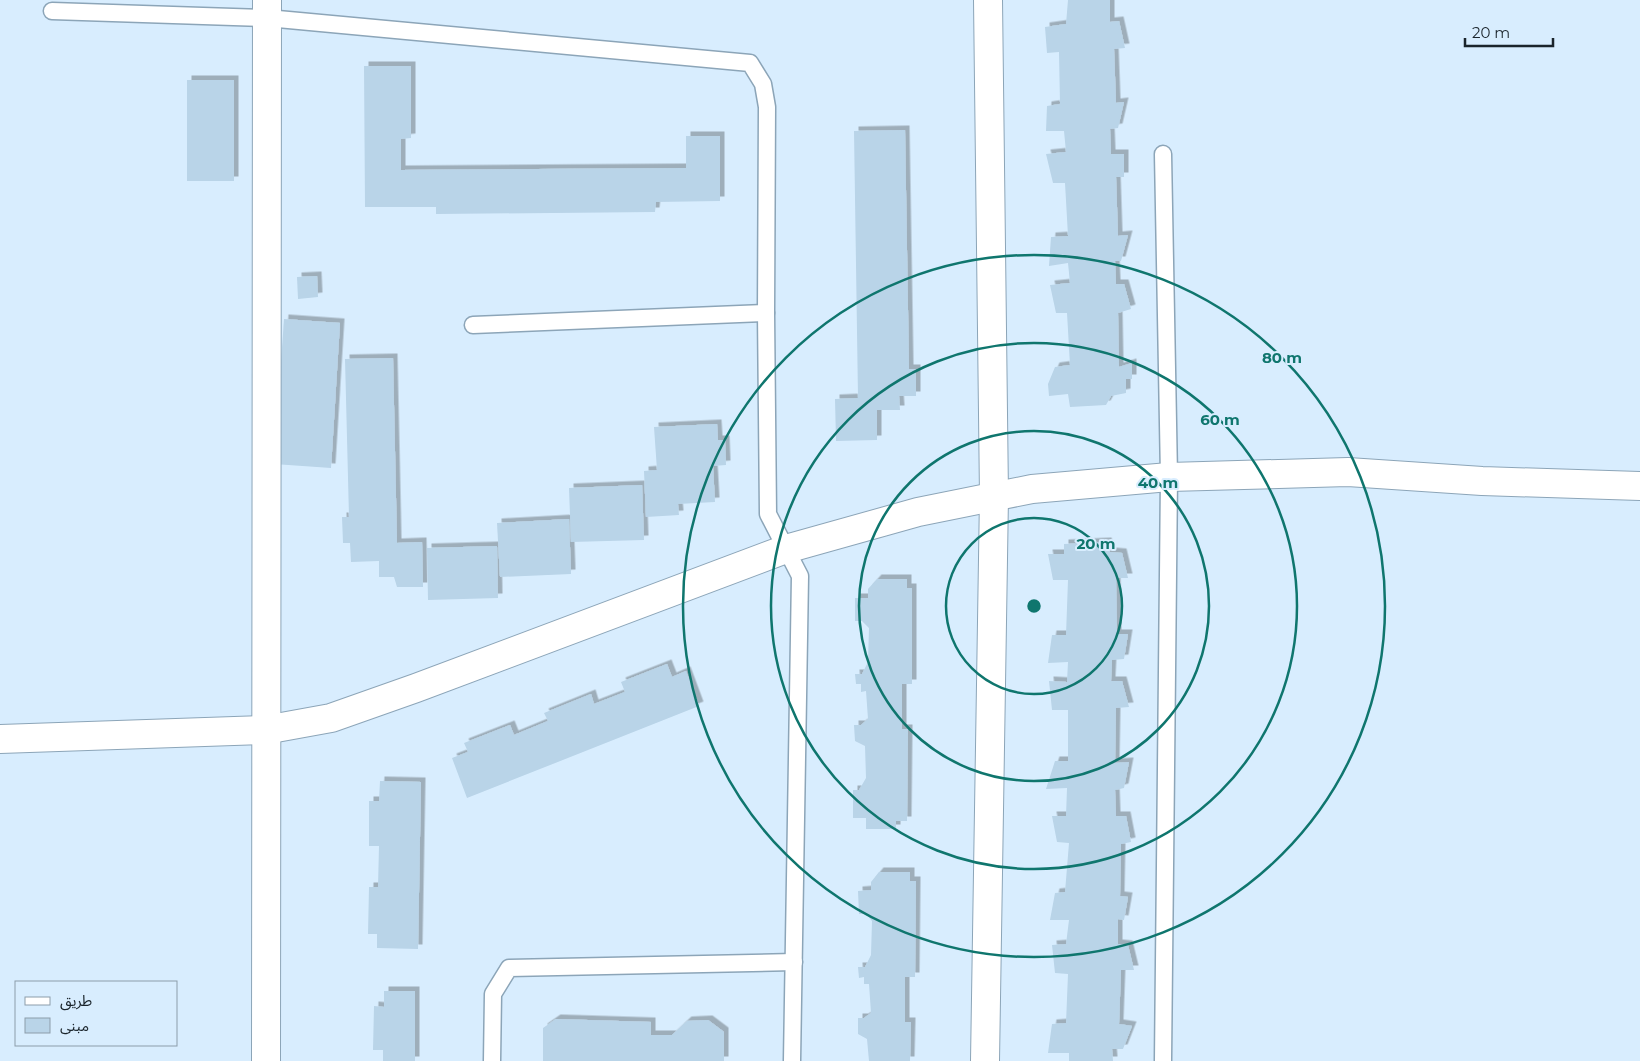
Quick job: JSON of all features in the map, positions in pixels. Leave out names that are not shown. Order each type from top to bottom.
[{"type":"street","points":[[985,1061],[994,496],[988,0]]},
{"type":"street","points":[[266,1061],[267,9]]},
{"type":"street","points":[[0,739],[265,730],[331,718],[786,549],[918,512],[1032,489],[1169,477],[1348,472],[1482,481],[1640,486]]},
{"type":"lane","points":[[52,11],[267,9],[750,63],[763,84],[767,107],[766,313],[768,514],[800,576],[792,1061]]},
{"type":"lane","points":[[1163,154],[1169,477],[1163,1060]]},
{"type":"lane","points":[[474,325],[766,313]]},
{"type":"lane","points":[[492,1061],[492,994],[509,968],[794,962]]},
{"type":"building","points":[[1068,0],[1110,0],[1110,22],[1119,21],[1125,48],[1114,49],[1116,103],[1124,102],[1118,128],[1110,129],[1111,154],[1124,154],[1124,177],[1116,177],[1118,236],[1128,235],[1121,261],[1115,261],[1116,284],[1124,284],[1131,309],[1118,313],[1119,367],[1132,363],[1132,379],[1126,379],[1126,393],[1111,396],[1106,405],[1070,407],[1068,394],[1049,396],[1048,384],[1055,367],[1070,365],[1067,313],[1056,313],[1050,285],[1070,283],[1068,263],[1049,266],[1051,237],[1068,236],[1065,183],[1053,183],[1046,154],[1066,152],[1064,131],[1046,131],[1047,106],[1060,104],[1059,52],[1047,53],[1045,27],[1066,24]]},
{"type":"building","points":[[364,66],[411,66],[411,138],[401,139],[401,170],[686,168],[686,136],[720,136],[720,201],[656,202],[655,212],[436,214],[436,207],[365,207]]},
{"type":"building","points":[[187,80],[234,80],[234,181],[187,181]]},
{"type":"building","points":[[905,130],[909,369],[916,369],[916,396],[899,396],[900,410],[877,410],[877,440],[836,441],[835,399],[858,398],[854,131]]},
{"type":"building","points":[[317,276],[318,297],[298,299],[297,277]]},
{"type":"building","points":[[284,319],[340,323],[331,468],[274,464]]},
{"type":"building","points":[[393,358],[397,543],[422,542],[423,587],[397,587],[394,577],[379,577],[379,561],[351,562],[350,543],[343,543],[342,517],[349,517],[345,359]]},
{"type":"building","points":[[717,424],[718,440],[725,440],[726,465],[713,466],[715,502],[678,504],[679,515],[646,517],[644,471],[657,470],[654,427]]},
{"type":"building","points":[[642,485],[644,540],[571,542],[569,488]]},
{"type":"building","points":[[569,519],[571,574],[500,577],[497,523]]},
{"type":"building","points":[[1107,542],[1110,552],[1122,553],[1128,578],[1116,578],[1117,634],[1128,634],[1124,659],[1112,660],[1111,681],[1122,681],[1129,707],[1116,708],[1115,763],[1129,762],[1124,788],[1115,790],[1116,816],[1126,816],[1131,842],[1121,844],[1120,896],[1128,897],[1124,920],[1118,919],[1118,944],[1128,945],[1134,970],[1121,970],[1119,1024],[1132,1026],[1123,1049],[1112,1049],[1113,1061],[1069,1061],[1069,1053],[1048,1053],[1052,1024],[1066,1023],[1068,974],[1055,973],[1052,945],[1066,944],[1069,920],[1050,920],[1055,893],[1065,892],[1069,843],[1057,842],[1052,816],[1066,816],[1067,788],[1046,789],[1055,761],[1068,761],[1068,710],[1052,710],[1049,681],[1067,682],[1068,662],[1048,663],[1052,635],[1066,635],[1068,580],[1053,580],[1048,554],[1064,554],[1064,544]]},
{"type":"building","points":[[497,546],[498,598],[428,600],[427,548]]},
{"type":"building","points":[[877,579],[907,579],[907,588],[912,588],[912,684],[902,684],[902,729],[908,729],[907,821],[896,821],[896,829],[866,829],[866,818],[853,818],[853,790],[859,790],[866,778],[865,746],[855,741],[854,725],[861,725],[868,719],[866,691],[861,692],[861,684],[856,684],[855,674],[862,674],[868,662],[869,628],[862,621],[855,621],[855,598],[868,598],[868,589]]},
{"type":"building","points":[[667,664],[672,677],[686,671],[699,706],[467,798],[452,758],[468,752],[464,743],[510,725],[514,735],[548,721],[544,713],[591,694],[594,704],[625,692],[621,682]]},
{"type":"building","points":[[380,781],[421,782],[418,949],[377,948],[377,934],[368,934],[369,887],[378,887],[379,846],[369,846],[369,801],[379,801]]},
{"type":"building","points":[[879,872],[910,872],[910,881],[916,881],[915,977],[905,977],[905,1022],[911,1022],[910,1061],[869,1061],[867,1039],[858,1034],[858,1018],[864,1018],[871,1013],[869,984],[864,984],[864,977],[859,978],[858,967],[865,967],[871,955],[872,921],[866,914],[859,914],[858,891],[871,890],[871,882]]},
{"type":"building","points":[[384,991],[415,991],[415,1061],[383,1061],[383,1050],[373,1050],[374,1006],[384,1007]]},
{"type":"building","points":[[556,1019],[651,1022],[651,1035],[672,1035],[687,1021],[708,1020],[724,1032],[724,1061],[543,1061],[543,1028]]}]
